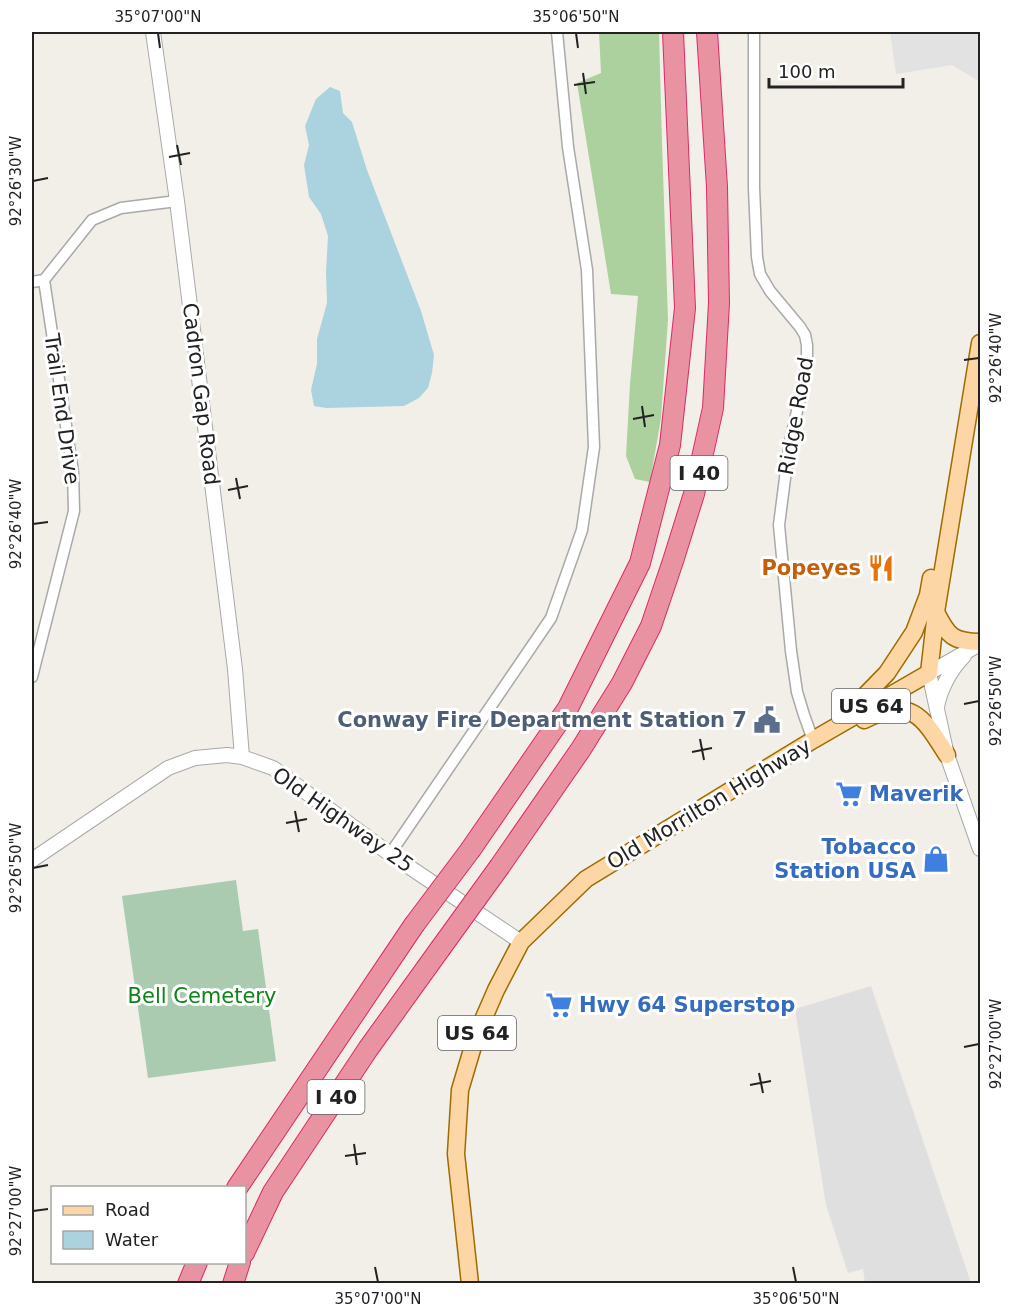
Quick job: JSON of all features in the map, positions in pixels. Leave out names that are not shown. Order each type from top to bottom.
[{"type":"highway","name":"I 40","points":[[238,1186],[414,925],[471,849],[568,708],[640,563],[670,445],[685,308],[673,32]]},
{"type":"highway","name":"I 40","points":[[246,1249],[273,1192],[362,1059],[581,749],[622,683],[651,626],[694,494],[713,408],[719,303],[717,187],[709,70],[709,32]]},
{"type":"highway","points":[[188,1284],[197,1264]]},
{"type":"highway","points":[[233,1284],[240,1264]]},
{"type":"main road","name":"US 64","points":[[929,673],[936,612],[981,343]]},
{"type":"main road","points":[[813,740],[847,714],[887,673],[914,632],[928,595],[935,557],[960,467]]},
{"type":"main road","points":[[936,612],[950,636],[977,645]]},
{"type":"main road","name":"Old Morrilton Highway","points":[[470,1284],[456,1154],[460,1090],[476,1036],[496,990],[521,942],[586,879],[813,740],[929,673]]},
{"type":"main road","points":[[813,740],[876,714],[904,710],[915,713],[928,724],[947,755]]},
{"type":"street","name":"Cadron Gap Road","points":[[153,32],[177,201],[235,669],[242,757]]},
{"type":"street","points":[[390,855],[551,618],[582,530],[594,447],[587,270],[568,147],[557,32]]},
{"type":"street","name":"Ridge Road","points":[[754,32],[754,188],[757,257],[760,274],[770,291],[800,327],[807,345],[807,366],[789,447],[779,525],[797,692],[813,740]]},
{"type":"street","points":[[32,282],[44,280],[92,220],[121,208],[177,201]]},
{"type":"street","name":"Trail End Drive","points":[[32,677],[74,511],[73,472],[44,280]]},
{"type":"street","points":[[977,645],[929,673],[947,755],[980,843]]},
{"type":"street","points":[[937,712],[939,696],[947,680],[959,660],[977,645]]},
{"type":"street","name":"Old Highway 25","points":[[32,859],[168,768],[195,758],[227,755],[242,757],[273,768],[390,855],[521,942]]},
{"type":"shaded area","points":[[890,32],[980,32],[980,82],[952,65],[896,74]]},
{"type":"shaded area","points":[[871,986],[971,1283],[865,1283],[863,1269],[848,1273],[826,1205],[795,1009]]},
{"type":"green space","points":[[599,32],[659,32],[668,320],[661,418],[650,482],[635,479],[626,456],[638,296],[611,294],[577,83],[601,73]]},
{"type":"green space","name":"Bell Cemetery","points":[[236,880],[243,931],[258,929],[276,1061],[148,1078],[122,896]]},
{"type":"water","points":[[330,87],[340,91],[343,113],[352,122],[367,170],[421,311],[434,355],[428,388],[419,398],[404,406],[326,408],[314,406],[311,390],[317,364],[317,339],[327,303],[328,236],[321,214],[309,197],[304,165],[309,145],[305,126],[316,99]]},
{"type":"place","name":"Popeyes","points":[[881,568]]},
{"type":"place","name":"Conway Fire Department Station 7","points":[[767,720]]},
{"type":"place","name":"Maverik","points":[[849,794]]},
{"type":"place","name":"Tobacco Station USA","points":[[936,859]]},
{"type":"place","name":"Hwy 64 Superstop","points":[[559,1005]]}]
